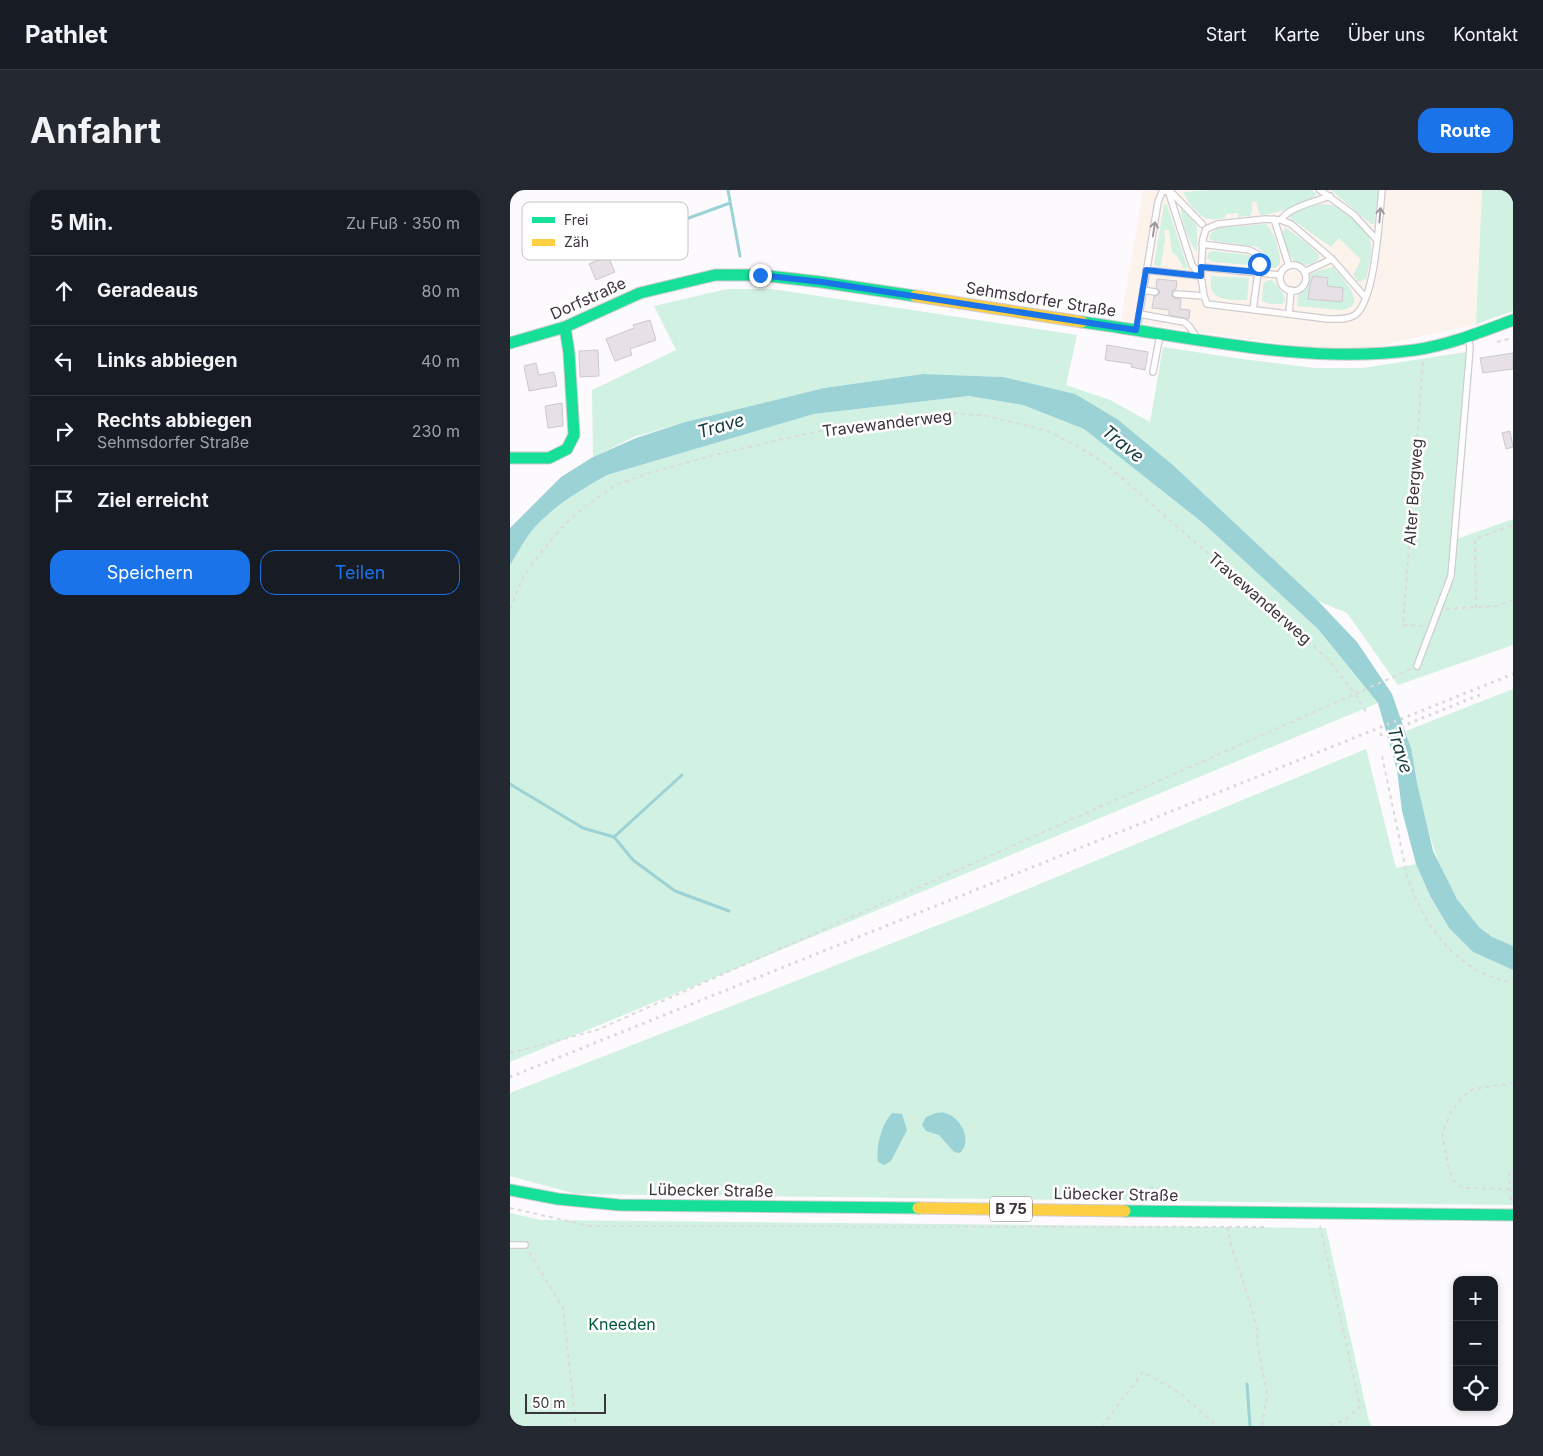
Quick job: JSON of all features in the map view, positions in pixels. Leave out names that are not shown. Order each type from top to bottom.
[{"type":"main road","name":"Sehmsdorfer Straße","points":[[680,282],[714,274],[760,275],[822,282],[1197,339],[1299,352],[1363,355],[1404,352],[1469,338],[1513,320]]},
{"type":"main road","name":"Dorfstraße","points":[[510,343],[565,327],[640,293],[680,282]]},
{"type":"main road","points":[[510,458],[549,458],[567,449],[574,435],[569,353],[565,327]]},
{"type":"main road","name":"Lübecker Straße","points":[[510,1190],[558,1199],[619,1205],[1512,1215]]},
{"type":"lane","points":[[1168,190],[1202,224]]},
{"type":"lane","points":[[1136,330],[1158,202],[1162,192],[1168,190]]},
{"type":"lane","points":[[1168,190],[1192,266],[1201,276]]},
{"type":"lane","points":[[1320,190],[1354,214],[1376,239]]},
{"type":"lane","points":[[1366,297],[1332,259],[1291,224],[1277,220],[1212,225],[1205,232],[1202,244],[1201,276],[1204,296],[1209,306],[1328,319],[1347,318],[1358,312],[1366,297],[1372,273],[1382,190]]},
{"type":"lane","points":[[1289,266],[1275,226],[1277,220],[1290,211],[1330,196]]},
{"type":"lane","points":[[1202,244],[1255,252],[1258,256],[1258,272],[1252,310]]},
{"type":"lane","points":[[1304,272],[1332,259]]},
{"type":"lane","points":[[1296,265],[1304,272],[1304,284],[1299,289],[1291,290],[1283,286],[1280,281],[1282,271],[1289,266],[1296,265]]},
{"type":"lane","points":[[1201,267],[1280,275]]},
{"type":"lane","points":[[1146,270],[1201,276]]},
{"type":"lane","points":[[1143,290],[1155,292]]},
{"type":"lane","points":[[1289,314],[1291,290]]},
{"type":"lane","points":[[1176,294],[1204,296]]},
{"type":"lane","points":[[1139,314],[1184,322],[1189,326],[1197,339]]},
{"type":"lane","points":[[1153,372],[1160,334]]},
{"type":"lane","points":[[1417,666],[1451,576],[1470,348],[1469,338]]},
{"type":"lane","points":[[510,1245],[525,1245]]},
{"type":"path","name":"Alter Bergweg","points":[[1423,358],[1403,626],[1432,626]]},
{"type":"path","name":"Travewanderweg","points":[[510,609],[523,577],[564,525],[588,504],[618,484],[652,472],[718,454],[828,429],[922,415],[955,413],[987,416],[1048,431],[1106,464],[1328,659],[1356,694],[1368,714]]},
{"type":"path","points":[[1476,608],[1475,539],[1513,525]]},
{"type":"path","points":[[1438,610],[1497,606],[1513,600]]},
{"type":"path","points":[[510,1053],[596,1030],[1417,666]]},
{"type":"path","points":[[1382,756],[1411,889],[1432,927],[1446,948],[1461,960],[1480,972],[1513,983]]},
{"type":"path","points":[[1510,1189],[1463,1188],[1454,1181],[1448,1166],[1442,1133],[1451,1112],[1462,1097],[1473,1089],[1513,1083]]},
{"type":"path","points":[[1512,1215],[1509,1175],[1513,1169]]},
{"type":"path","points":[[1083,1210],[1091,1193],[1137,1194],[1154,1186]]},
{"type":"path","points":[[510,1208],[590,1226],[1264,1228]]},
{"type":"path","points":[[1313,1212],[1320,1228],[1360,1406],[1345,1420],[1326,1426]]},
{"type":"path","points":[[1227,1227],[1257,1329],[1258,1348],[1267,1394],[1262,1426]]},
{"type":"path","points":[[525,1245],[564,1308],[576,1426]]},
{"type":"path","points":[[1102,1426],[1143,1372],[1180,1393],[1216,1426]]},
{"type":"shaded area","points":[[1143,190],[1482,190],[1476,324],[1369,348],[1325,350],[1121,320]]},
{"type":"green space","points":[[1211,190],[1312,190],[1317,194],[1300,205],[1274,213],[1261,215],[1258,211],[1257,202],[1252,202],[1250,216],[1238,217],[1238,213],[1226,214],[1225,218],[1208,219],[1197,212],[1189,203],[1184,192]]},
{"type":"green space","points":[[1331,190],[1379,190],[1374,224],[1371,224]]},
{"type":"green space","points":[[1482,190],[1513,190],[1513,311],[1476,324]]},
{"type":"green space","points":[[1164,204],[1167,205],[1187,269],[1184,269],[1177,256],[1172,252],[1169,230],[1164,230],[1165,240],[1161,265],[1158,267],[1154,265]]},
{"type":"green space","points":[[1320,204],[1334,205],[1340,208],[1359,224],[1369,237],[1371,251],[1366,279],[1358,282],[1353,275],[1361,260],[1339,238],[1331,247],[1289,217],[1303,209]]},
{"type":"green space","points":[[1181,209],[1184,209],[1197,226],[1197,252],[1186,232]]},
{"type":"green space","points":[[1266,224],[1274,237],[1279,254],[1280,264],[1275,268],[1264,266],[1264,253],[1258,247],[1214,241],[1209,238],[1211,233],[1218,228]]},
{"type":"green space","points":[[1286,228],[1308,244],[1319,255],[1319,259],[1308,265],[1298,264],[1288,252],[1283,238],[1283,230]]},
{"type":"green space","points":[[1212,251],[1249,255],[1252,258],[1252,263],[1250,265],[1213,262],[1207,259],[1208,253]]},
{"type":"green space","points":[[1333,267],[1352,291],[1354,303],[1350,307],[1341,310],[1297,306],[1298,294],[1307,284],[1309,275]]},
{"type":"green space","points":[[1211,276],[1249,278],[1247,300],[1232,300],[1216,296],[1211,288]]},
{"type":"green space","points":[[1272,280],[1284,295],[1285,301],[1282,304],[1269,304],[1262,301],[1263,285],[1266,281]]},
{"type":"green space","points":[[727,289],[772,289],[1077,335],[1066,385],[1110,400],[1150,422],[1163,347],[1315,368],[1363,368],[1466,352],[1451,541],[1513,519],[1513,645],[1398,685],[1347,613],[1318,601],[1174,466],[1003,377],[923,374],[824,388],[685,422],[634,437],[593,457],[592,390],[676,350],[654,306]]},
{"type":"green space","points":[[969,396],[1023,405],[1084,429],[1203,523],[1318,629],[1378,703],[510,1062],[510,565],[527,537],[556,507],[607,475],[814,414]]},
{"type":"green space","points":[[1513,689],[1513,946],[1494,938],[1479,926],[1459,901],[1442,870],[1430,836],[1406,731]]},
{"type":"green space","points":[[1366,749],[1396,868],[1416,864],[1430,897],[1449,928],[1473,952],[1513,970],[1513,1205],[576,1194],[510,1176],[510,1093],[979,909]]},
{"type":"green space","name":"Kneeden","points":[[510,1213],[541,1220],[1326,1228],[1369,1421],[1372,1426],[510,1426]]},
{"type":"water","name":"Trave","points":[[923,374],[1003,377],[1075,394],[1117,419],[1174,466],[1318,601],[1357,642],[1392,694],[1411,748],[1433,851],[1457,899],[1479,927],[1492,937],[1513,946],[1513,970],[1473,952],[1449,928],[1430,896],[1416,864],[1402,811],[1397,770],[1378,703],[1318,629],[1203,523],[1084,429],[1023,405],[969,396],[814,414],[607,475],[556,507],[547,515],[530,533],[510,565],[510,528],[561,477],[593,457],[636,438],[685,422],[824,388]]},
{"type":"water","points":[[892,1113],[902,1114],[907,1130],[891,1161],[884,1165],[878,1162],[879,1143],[885,1123]]},
{"type":"water","points":[[936,1113],[951,1115],[960,1124],[965,1136],[965,1142],[964,1148],[960,1153],[954,1152],[939,1135],[926,1131],[922,1125],[926,1117]]},
{"type":"building","points":[[598,260],[610,260],[615,272],[596,280],[589,264]]},
{"type":"building","points":[[1313,276],[1328,278],[1327,286],[1343,288],[1342,302],[1308,299]]},
{"type":"building","points":[[1157,279],[1177,281],[1176,289],[1172,291],[1172,296],[1181,299],[1180,309],[1190,310],[1189,319],[1169,315],[1169,310],[1152,308],[1154,296],[1157,296],[1160,292],[1156,287]]},
{"type":"building","points":[[650,320],[656,340],[630,349],[632,355],[615,361],[606,339],[634,328],[633,325]]},
{"type":"building","points":[[1107,345],[1148,352],[1145,370],[1131,367],[1132,364],[1105,360]]},
{"type":"building","points":[[598,350],[599,376],[580,377],[579,351]]},
{"type":"building","points":[[1513,353],[1513,369],[1483,373],[1480,358]]},
{"type":"building","points":[[536,363],[539,375],[554,372],[557,386],[529,391],[524,366]]},
{"type":"building","points":[[562,403],[563,426],[548,428],[545,406]]},
{"type":"building","points":[[1510,431],[1513,447],[1506,449],[1502,433]]},
{"type":"waterway","points":[[728,190],[740,256]]},
{"type":"waterway","points":[[688,218],[730,203]]},
{"type":"waterway","points":[[614,837],[682,775]]},
{"type":"waterway","points":[[510,784],[583,828],[614,837],[633,860],[675,891],[729,911]]},
{"type":"waterway","points":[[1247,1384],[1250,1426]]},
{"type":"railway","points":[[510,1077],[1513,674]]},
{"type":"railway","points":[[1380,735],[1482,694]]},
{"type":"traffic: fast","points":[[510,343],[565,327],[640,293],[715,275],[759,275],[915,296]]},
{"type":"traffic: fast","points":[[1082,322],[1290,352],[1373,354],[1428,348],[1465,338],[1513,320]]},
{"type":"traffic: fast","points":[[510,458],[549,458],[567,449],[574,435],[569,353],[565,327]]},
{"type":"traffic: fast","points":[[510,1190],[558,1199],[619,1205],[918,1208]]},
{"type":"traffic: fast","points":[[1125,1211],[1513,1215]]},
{"type":"traffic: slow","points":[[915,296],[1082,322]]},
{"type":"traffic: slow","points":[[918,1208],[1125,1211]]},
{"type":"route","points":[[760,275],[822,282],[1136,330],[1146,270],[1201,276],[1201,267],[1258,272],[1259,264]]}]
